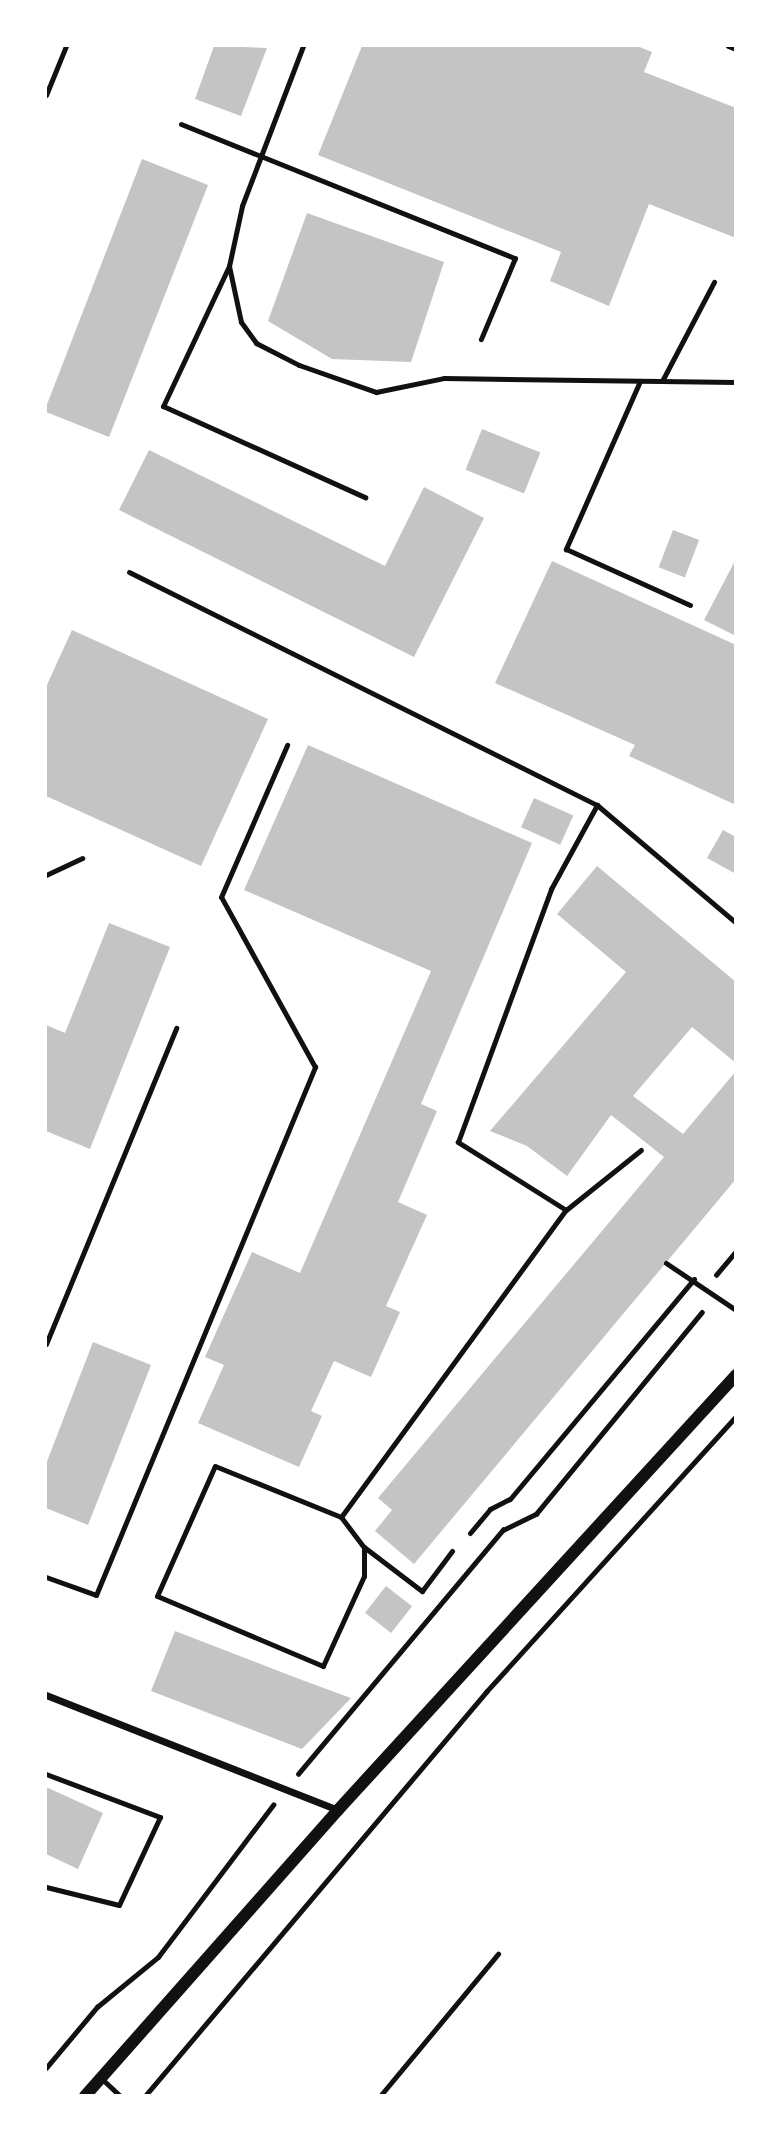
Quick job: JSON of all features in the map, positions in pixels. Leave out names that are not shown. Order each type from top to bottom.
[{"type":"street","points":[[85,2095],[338,1810],[736,1376]]},
{"type":"street","points":[[46,1695],[338,1810]]},
{"type":"lane","points":[[46,95],[66,46]]},
{"type":"lane","points":[[303,46],[242,206],[229,266],[163,406],[365,497]]},
{"type":"lane","points":[[728,46],[736,49]]},
{"type":"lane","points":[[181,124],[262,154],[515,258],[481,339]]},
{"type":"lane","points":[[229,266],[241,322],[256,343],[299,365],[376,392],[444,378],[736,382]]},
{"type":"lane","points":[[662,381],[714,282]]},
{"type":"lane","points":[[639,381],[566,549],[690,605]]},
{"type":"lane","points":[[129,572],[597,805],[736,923]]},
{"type":"lane","points":[[46,1577],[96,1595],[315,1067],[221,897],[287,745]]},
{"type":"lane","points":[[566,1210],[458,1142],[551,889],[597,805]]},
{"type":"lane","points":[[46,875],[82,858]]},
{"type":"lane","points":[[46,1344],[176,1027]]},
{"type":"lane","points":[[341,1517],[566,1210],[641,1150]]},
{"type":"lane","points":[[666,1263],[694,1279],[736,1310]]},
{"type":"lane","points":[[470,1533],[490,1509],[510,1499],[694,1279]]},
{"type":"lane","points":[[364,1547],[364,1576],[323,1666],[157,1596],[215,1466],[341,1517],[364,1547],[422,1591],[452,1551]]},
{"type":"lane","points":[[46,1774],[159,1816],[119,1905],[46,1887]]},
{"type":"lane","points":[[380,2095],[498,1954]]},
{"type":"lane","points":[[101,2078],[120,2095]]},
{"type":"path","points":[[46,2068],[97,2007],[158,1957],[285,1789],[503,1530],[536,1514],[545,1504],[702,1316],[706,1288],[736,1251]]},
{"type":"path","points":[[145,2095],[486,1692],[736,1416]]},
{"type":"building","points":[[214,46],[267,48],[241,116],[195,99]]},
{"type":"building","points":[[362,46],[637,46],[652,52],[644,72],[736,108],[736,238],[649,204],[609,306],[550,281],[561,252],[318,155]]},
{"type":"building","points":[[142,159],[208,185],[109,437],[46,412],[46,407]]},
{"type":"building","points":[[307,213],[444,262],[411,362],[332,359],[268,321]]},
{"type":"building","points":[[482,429],[540,453],[524,493],[466,470]]},
{"type":"building","points":[[149,450],[385,566],[424,487],[484,518],[414,657],[119,510]]},
{"type":"building","points":[[673,530],[699,540],[685,577],[659,567]]},
{"type":"building","points":[[736,559],[736,636],[704,620]]},
{"type":"building","points":[[552,561],[736,645],[736,805],[629,756],[635,745],[495,683]]},
{"type":"building","points":[[72,630],[268,719],[201,866],[46,796],[46,687]]},
{"type":"building","points":[[308,745],[532,843],[421,1104],[437,1111],[398,1202],[427,1215],[386,1306],[400,1312],[371,1377],[334,1361],[311,1411],[322,1416],[299,1467],[198,1423],[224,1365],[205,1357],[252,1252],[300,1273],[431,971],[244,890]]},
{"type":"building","points":[[534,798],[573,815],[560,845],[521,827]]},
{"type":"building","points":[[723,830],[736,837],[736,874],[707,858]]},
{"type":"building","points":[[597,866],[736,982],[736,1063],[692,1027],[633,1096],[683,1134],[736,1071],[736,1179],[414,1564],[375,1531],[392,1510],[378,1498],[664,1157],[611,1115],[567,1176],[527,1146],[490,1131],[626,972],[557,914]]},
{"type":"building","points":[[109,923],[170,947],[90,1149],[46,1131],[46,1025],[65,1033]]},
{"type":"building","points":[[93,1342],[151,1365],[88,1525],[46,1508],[46,1464]]},
{"type":"building","points":[[386,1586],[412,1606],[391,1633],[365,1613]]},
{"type":"building","points":[[175,1631],[351,1698],[302,1749],[151,1691]]},
{"type":"building","points":[[46,1787],[103,1813],[78,1869],[46,1854]]}]
